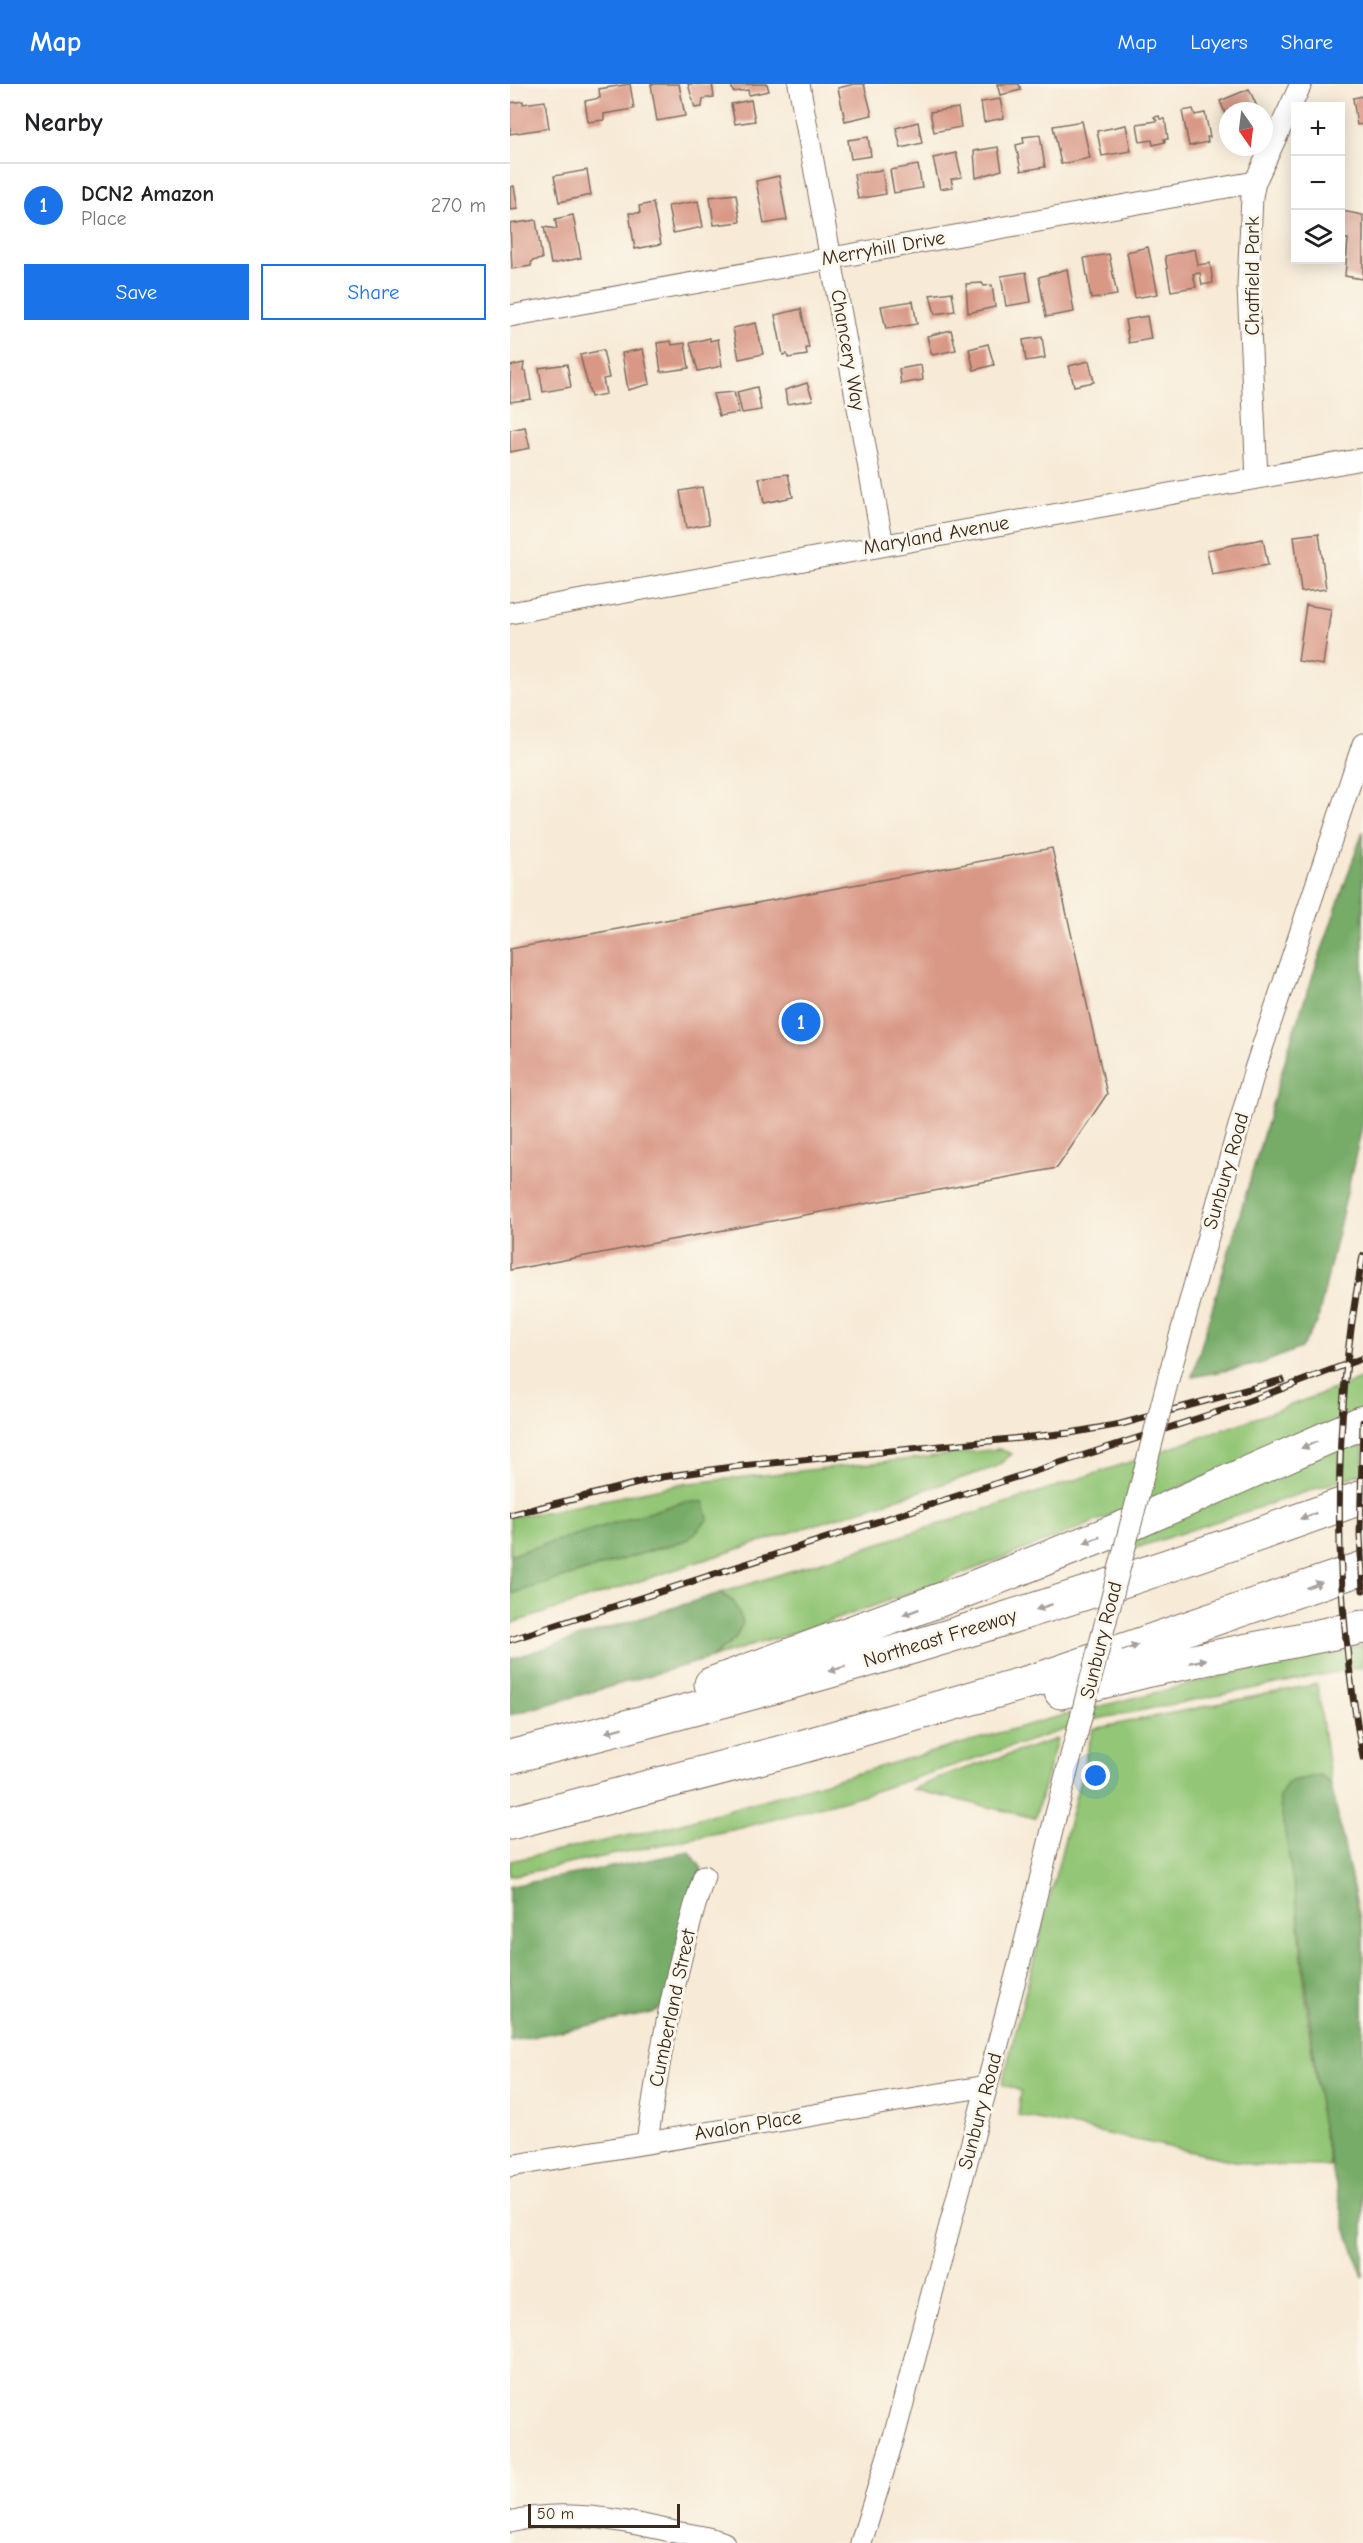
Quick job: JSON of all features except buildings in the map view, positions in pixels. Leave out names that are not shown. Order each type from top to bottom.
[{"type":"highway","points":[[671,1715],[709,1684],[985,1583],[1132,1524],[1363,1422]]},
{"type":"highway","name":"Northeast Freeway","points":[[510,1757],[786,1684],[1005,1619],[1150,1572],[1363,1497]]},
{"type":"highway","points":[[510,1823],[797,1748],[1039,1679],[1363,1568]]},
{"type":"highway","points":[[548,1812],[734,1775],[1155,1669],[1363,1627]]},
{"type":"street","name":"Chancery Way","points":[[799,84],[883,545]]},
{"type":"street","name":"Chatfield Park","points":[[1257,478],[1248,287],[1249,231],[1255,182],[1301,84]]},
{"type":"street","name":"Merryhill Drive","points":[[510,316],[1255,182]]},
{"type":"street","name":"Maryland Avenue","points":[[510,614],[1363,459]]},
{"type":"street","name":"Sunbury Road","points":[[861,2543],[895,2433],[987,2086],[1170,1371],[1255,1069],[1363,744]]},
{"type":"street","name":"Cumberland Street","points":[[647,2142],[658,2067],[689,1921],[704,1876]]},
{"type":"street","name":"Avalon Place","points":[[510,2166],[987,2086]]},
{"type":"street","points":[[510,2522],[525,2518],[549,2517],[616,2519],[724,2543]]},
{"type":"green space","points":[[1363,831],[1363,1123],[1317,1323],[1301,1348],[1260,1364],[1192,1377],[1294,1030]]},
{"type":"green space","points":[[1363,1378],[1363,1410],[1177,1489],[926,1587],[843,1617],[711,1658],[735,1639],[734,1602],[720,1593],[1124,1464]]},
{"type":"green space","points":[[1363,1437],[1363,1473],[1130,1550],[1126,1539]]},
{"type":"green space","points":[[999,1449],[1012,1454],[996,1467],[510,1624],[510,1594],[689,1539],[683,1502],[510,1555],[510,1517],[551,1511],[681,1484]]},
{"type":"green space","points":[[683,1502],[704,1502],[708,1519],[689,1539],[510,1594],[510,1555]]},
{"type":"green space","points":[[720,1593],[734,1602],[743,1622],[735,1639],[711,1658],[510,1715],[510,1659]]},
{"type":"green space","points":[[1363,1645],[1363,1667],[1097,1719],[856,1797],[741,1828],[510,1876],[510,1861],[664,1828],[1045,1720],[1287,1660]]},
{"type":"green space","points":[[1317,1684],[1331,1785],[1320,1775],[1288,1782],[1308,2023],[1330,2166],[1254,2165],[1018,2115],[1021,2091],[1002,2084],[1093,1729]]},
{"type":"green space","points":[[1057,1739],[1035,1818],[912,1789],[952,1773]]},
{"type":"green space","points":[[1320,1775],[1331,1785],[1363,1933],[1363,2277],[1345,2225],[1320,2117],[1300,1925],[1279,1797],[1288,1782]]},
{"type":"green space","points":[[690,1852],[702,1869],[669,2004],[652,2013],[510,2041],[510,1886]]},
{"type":"railway","points":[[1363,1256],[1345,1380],[1339,1506],[1345,1633],[1363,1757]]},
{"type":"railway","points":[[510,1640],[1233,1407],[1363,1358]]},
{"type":"railway","points":[[510,1515],[662,1477],[732,1467],[1070,1433],[1121,1424],[1282,1380]]},
{"type":"railway","points":[[1363,1422],[1360,1535],[1363,1590]]},
{"type":"place","name":"DCN2 Amazon","points":[[801,1022]]}]
